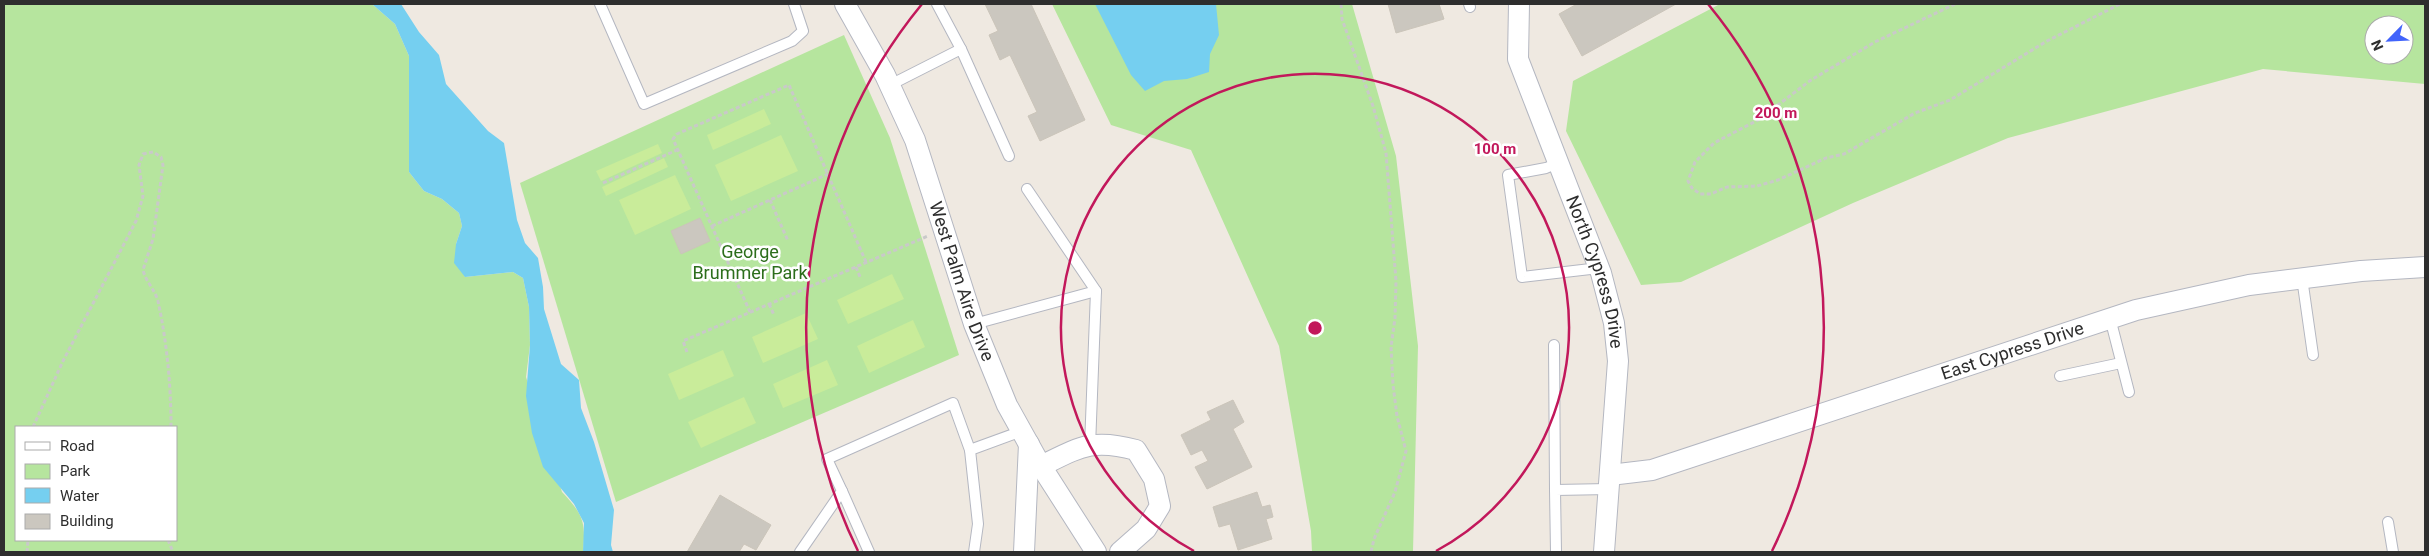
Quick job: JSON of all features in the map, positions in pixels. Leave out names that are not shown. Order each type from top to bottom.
[{"type":"street","name":"West Palm Aire Drive","points":[[845,4],[890,85],[915,140],[942,230],[974,324],[1007,405],[1092,551]]},
{"type":"street","name":"North Cypress Drive","points":[[1519,4],[1518,59],[1599,268],[1614,323],[1618,361],[1604,552]]},
{"type":"street","name":"East Cypress Drive","points":[[1609,482],[1652,470],[2136,310],[2249,285],[2361,271],[2425,267]]},
{"type":"street","points":[[1024,552],[1025,438]]},
{"type":"street","points":[[1041,466],[1080,447],[1110,443],[1136,450],[1154,479],[1160,506],[1146,529],[1120,552]]},
{"type":"lane","points":[[600,4],[644,104],[792,41],[803,31],[794,4]]},
{"type":"lane","points":[[937,4],[961,50],[1009,156]]},
{"type":"lane","points":[[890,85],[961,50]]},
{"type":"lane","points":[[1558,163],[1546,168],[1508,175],[1522,277],[1599,268]]},
{"type":"lane","points":[[1027,189],[1096,292],[1090,446]]},
{"type":"lane","points":[[2302,278],[2312,355]]},
{"type":"lane","points":[[974,324],[1096,292]]},
{"type":"lane","points":[[2110,318],[2129,392]]},
{"type":"lane","points":[[1554,345],[1556,552]]},
{"type":"lane","points":[[2060,376],[2121,363]]},
{"type":"lane","points":[[869,552],[827,459],[953,403],[970,450],[978,524],[974,552]]},
{"type":"lane","points":[[970,450],[1025,438]]},
{"type":"lane","points":[[1555,490],[1609,482]]},
{"type":"lane","points":[[800,552],[842,490]]},
{"type":"lane","points":[[2388,522],[2393,552]]},
{"type":"path","points":[[1341,4],[1342,19],[1373,106],[1386,153],[1396,281],[1395,318],[1391,346],[1393,385],[1397,416],[1406,451],[1395,492],[1374,539],[1371,552]]},
{"type":"path","points":[[1954,4],[1875,42],[1811,80],[1758,120],[1714,143],[1705,150],[1690,171],[1688,181],[1692,188],[1700,194],[1711,194],[1727,187],[1757,186],[1778,180],[1826,158],[1844,154],[1915,113],[1950,100],[2047,41],[2120,4]]},
{"type":"path","points":[[750,312],[673,140],[677,134],[789,85],[866,262]]},
{"type":"path","points":[[603,183],[677,150]]},
{"type":"path","points":[[33,426],[63,361],[136,220],[143,196],[139,161],[143,154],[153,152],[161,157],[163,165],[154,234],[143,270],[157,299],[162,324],[170,377],[171,426]]},
{"type":"path","points":[[712,226],[828,174]]},
{"type":"path","points":[[770,200],[788,241]]},
{"type":"path","points":[[688,352],[683,341],[942,230]]},
{"type":"path","points":[[856,267],[860,277]]},
{"type":"path","points":[[720,274],[730,269]]},
{"type":"path","points":[[769,304],[774,315]]},
{"type":"green space","points":[[4,4],[372,4],[395,24],[409,56],[409,172],[424,191],[442,199],[459,213],[462,226],[456,244],[465,277],[513,272],[523,278],[529,307],[530,345],[526,377],[562,492],[575,506],[582,519],[584,533],[583,552],[4,552]]},
{"type":"green space","points":[[1052,4],[1352,4],[1396,156],[1418,346],[1413,552],[1312,552],[1311,531],[1279,346],[1191,150],[1111,125]]},
{"type":"green space","points":[[1720,4],[2425,4],[2425,84],[2263,69],[2008,138],[1853,203],[1681,282],[1641,285],[1566,131],[1573,81]]},
{"type":"green space","name":"George Brummer Park","points":[[844,35],[890,138],[959,355],[616,502],[520,183]]},
{"type":"green space","points":[[764,109],[771,124],[713,150],[707,135]]},
{"type":"green space","points":[[781,135],[798,171],[731,201],[715,165]]},
{"type":"green space","points":[[658,144],[662,153],[601,181],[596,171]]},
{"type":"green space","points":[[664,158],[668,167],[606,196],[602,187]]},
{"type":"green space","points":[[675,175],[691,209],[635,235],[619,200]]},
{"type":"green space","points":[[892,274],[904,299],[848,324],[837,300]]},
{"type":"green space","points":[[806,313],[818,339],[763,363],[752,337]]},
{"type":"green space","points":[[913,320],[925,347],[869,373],[857,346]]},
{"type":"green space","points":[[723,350],[734,376],[679,400],[668,374]]},
{"type":"green space","points":[[827,360],[838,385],[783,408],[773,384]]},
{"type":"green space","points":[[744,397],[756,423],[701,448],[688,422]]},
{"type":"water","points":[[372,4],[401,4],[419,32],[439,55],[446,84],[488,131],[504,143],[517,220],[525,243],[538,258],[543,287],[544,309],[561,364],[579,380],[581,408],[594,442],[614,510],[611,545],[613,552],[583,552],[584,523],[574,504],[543,467],[532,433],[526,396],[530,345],[529,307],[523,278],[513,272],[465,277],[454,263],[456,244],[462,226],[459,213],[442,199],[424,191],[409,172],[409,56],[395,24]]},
{"type":"water","points":[[1095,4],[1216,4],[1219,35],[1210,54],[1209,72],[1187,79],[1164,81],[1145,91],[1131,75]]},
{"type":"building","points":[[985,4],[1031,4],[1085,120],[1040,141],[1028,116],[1037,112],[1010,55],[1000,60],[989,35],[998,31]]},
{"type":"building","points":[[1388,4],[1439,4],[1444,19],[1396,33]]},
{"type":"building","points":[[1577,4],[1676,4],[1582,56],[1559,14]]},
{"type":"building","points":[[700,218],[710,241],[681,254],[671,231]]},
{"type":"building","points":[[1233,400],[1244,422],[1233,429],[1252,467],[1207,489],[1195,467],[1208,461],[1202,450],[1191,455],[1181,435],[1211,420],[1207,412]]},
{"type":"building","points":[[1257,492],[1262,507],[1270,505],[1273,517],[1266,519],[1272,539],[1238,550],[1230,524],[1219,527],[1213,507]]},
{"type":"building","points":[[720,495],[771,525],[756,550],[744,544],[739,552],[687,552]]}]
